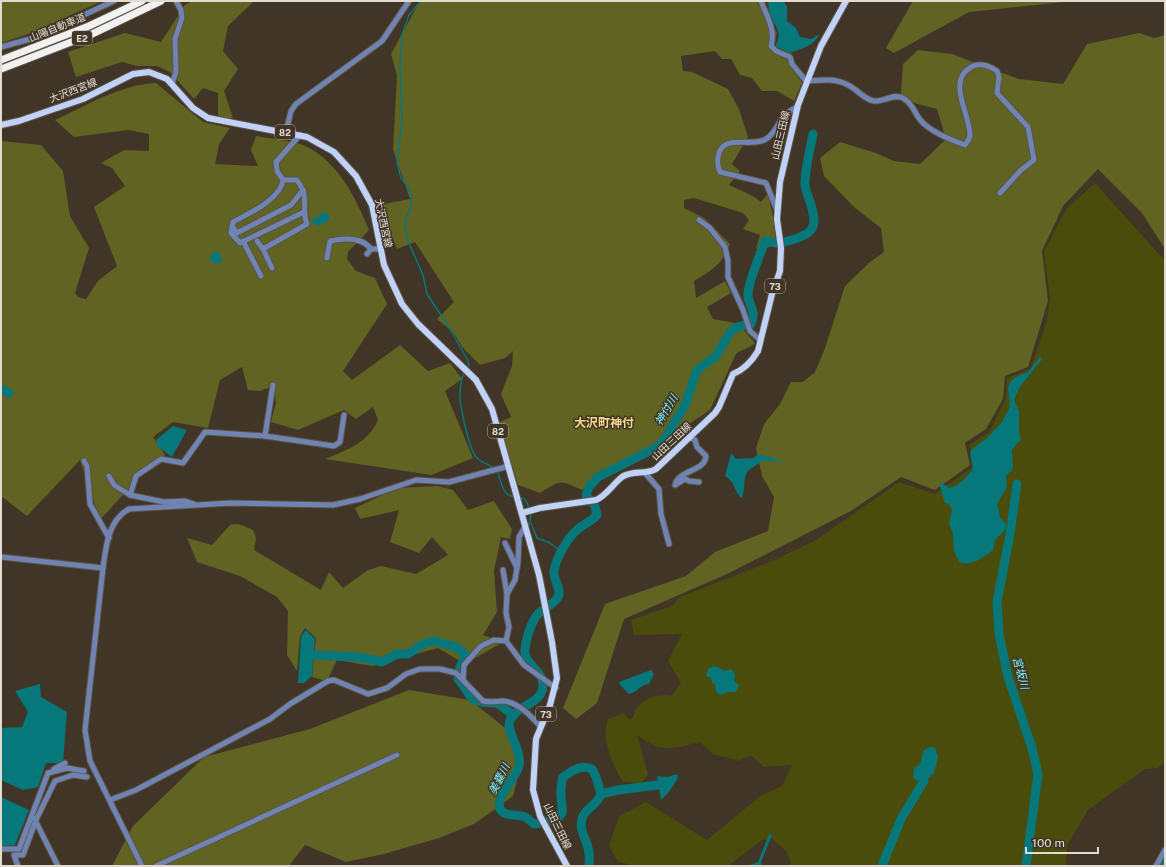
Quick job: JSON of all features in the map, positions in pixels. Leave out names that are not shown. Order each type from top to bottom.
[{"type":"highway","name":"山陽自動車道","points":[[1,60],[88,26],[142,1]]},
{"type":"highway","name":"山陽自動車道","points":[[1,69],[86,36],[161,1]]},
{"type":"main road","name":"山田三田線","points":[[567,866],[540,816],[533,790],[534,748],[540,726],[556,688],[557,678],[545,601],[526,525],[528,511],[591,501],[603,497],[622,477],[633,473],[645,473],[656,469],[690,438],[719,407],[733,374],[739,372],[754,357],[780,271],[781,248],[777,210],[780,182],[798,105],[806,81],[821,46],[846,1]]},
{"type":"main road","name":"大沢西宮線","points":[[1,124],[19,121],[83,99],[141,72],[155,73],[172,84],[193,108],[208,118],[221,122],[300,135],[322,144],[334,152],[349,166],[361,182],[372,205],[380,249],[389,278],[407,312],[467,370],[481,388],[492,409],[519,501],[528,511]]},
{"type":"street","points":[[1,47],[34,38],[114,1]]},
{"type":"street","points":[[172,84],[176,72],[175,39],[182,18],[176,1]]},
{"type":"street","points":[[286,132],[291,111],[296,104],[382,40],[409,1]]},
{"type":"street","points":[[761,1],[772,29],[773,39],[771,46],[776,51],[790,57],[792,64],[806,81],[835,80],[848,84],[867,98],[876,101],[896,96],[904,98],[922,122],[951,140],[965,146],[971,137],[970,125],[960,95],[960,85],[964,74],[976,65],[986,65],[997,71],[999,77],[998,94],[1028,127],[1034,160],[1021,170],[1000,193]]},
{"type":"street","points":[[777,210],[766,183],[720,172],[718,166],[719,155],[721,148],[730,142],[754,144],[766,139],[771,135],[784,116],[789,111],[794,110],[798,105]]},
{"type":"street","points":[[284,180],[277,171],[276,162],[300,135]]},
{"type":"street","points":[[263,249],[307,224],[304,218],[306,198],[303,190],[297,180],[284,180]]},
{"type":"street","points":[[284,180],[282,187],[263,206],[232,222],[231,233],[240,243],[304,212]]},
{"type":"street","points":[[232,226],[237,233],[291,205],[303,190]]},
{"type":"street","points":[[699,220],[710,228],[725,247],[728,261],[728,277],[743,310],[750,331],[760,340]]},
{"type":"street","points":[[328,258],[330,241],[358,240],[367,244],[371,250]]},
{"type":"street","points":[[243,241],[261,276]]},
{"type":"street","points":[[257,242],[263,249],[272,268]]},
{"type":"street","points":[[367,254],[371,250],[380,249]]},
{"type":"street","points":[[265,436],[273,385]]},
{"type":"street","points":[[130,495],[136,476],[161,459],[183,463],[205,432],[265,436],[334,446],[340,442],[344,415]]},
{"type":"street","points":[[690,438],[694,440],[697,447],[706,456],[705,461],[702,465],[681,476],[675,485],[685,479],[699,482]]},
{"type":"street","points":[[84,461],[87,466],[90,504],[109,538]]},
{"type":"street","points":[[142,866],[90,761],[85,730],[103,568],[109,538],[115,519],[128,509],[245,503],[333,505],[360,499],[416,480],[449,482],[509,466]]},
{"type":"street","points":[[645,473],[659,489],[661,514],[669,544]]},
{"type":"street","points":[[109,476],[114,485],[130,495],[164,502],[185,501],[198,505]]},
{"type":"street","points":[[507,594],[515,580],[519,536],[526,525]]},
{"type":"street","points":[[505,543],[517,568]]},
{"type":"street","points":[[1,557],[103,568]]},
{"type":"street","points":[[503,570],[507,594],[506,614],[508,627],[506,641],[524,665],[556,688]]},
{"type":"street","points":[[463,680],[464,665],[481,646],[494,640],[506,641]]},
{"type":"street","points":[[110,800],[136,790],[270,719],[290,704],[334,680],[368,694],[387,688],[406,674],[420,670],[440,669],[456,673],[484,701],[503,701],[512,704],[532,716],[540,726]]},
{"type":"street","points":[[156,866],[397,755]]},
{"type":"street","points":[[18,866],[14,856],[23,855],[48,773],[65,763]]},
{"type":"street","points":[[48,773],[67,768],[84,771]]},
{"type":"street","points":[[1,849],[19,849],[34,818],[55,781],[73,775],[87,777]]},
{"type":"street","points":[[34,818],[58,866]]},
{"type":"street","points":[[1156,866],[1165,850]]},
{"type":"shaded area","points":[[1,1],[102,1],[31,33],[1,43]]},
{"type":"shaded area","points":[[192,1],[254,1],[228,26],[223,51],[238,69],[224,91],[233,118],[223,118],[218,115],[218,93],[203,88],[194,99],[170,72],[157,66],[137,66],[122,62],[76,77],[68,52],[125,33],[161,42],[185,5]]},
{"type":"shaded area","points":[[420,1],[765,1],[767,13],[777,33],[772,47],[787,60],[802,83],[794,101],[777,91],[762,91],[752,78],[740,75],[731,59],[722,59],[715,51],[681,56],[683,71],[692,72],[728,89],[739,109],[748,137],[732,164],[740,171],[729,185],[753,196],[761,202],[768,194],[775,226],[776,246],[756,249],[760,235],[743,229],[749,220],[743,213],[694,198],[684,200],[684,208],[704,218],[730,244],[720,262],[707,273],[694,281],[696,298],[725,281],[731,293],[707,307],[713,319],[735,323],[741,327],[755,343],[736,354],[710,410],[689,424],[692,431],[688,435],[680,433],[582,490],[561,482],[540,493],[518,485],[497,423],[511,417],[501,394],[512,366],[513,351],[505,358],[480,365],[463,348],[453,332],[437,319],[454,302],[415,242],[397,249],[379,205],[410,199],[393,149],[397,76],[391,54]]},
{"type":"shaded area","points":[[913,1],[1074,1],[969,12],[894,53],[886,48]]},
{"type":"shaded area","points":[[1139,33],[1154,38],[1165,35],[1165,249],[1142,213],[1098,169],[1063,206],[1042,251],[1048,301],[1028,367],[1005,376],[1003,399],[986,429],[965,443],[970,465],[935,490],[901,477],[851,511],[727,574],[624,619],[597,703],[576,719],[563,708],[605,604],[686,576],[715,552],[768,531],[774,497],[762,476],[756,448],[764,424],[780,404],[791,382],[803,382],[815,372],[825,348],[845,286],[870,262],[884,252],[881,228],[855,208],[824,176],[820,158],[840,142],[876,153],[894,161],[920,164],[946,139],[937,109],[914,103],[901,93],[903,64],[918,50],[952,54],[1019,79],[1063,84],[1087,44]]},
{"type":"shaded area","points":[[156,83],[203,122],[230,128],[219,144],[215,164],[258,166],[251,150],[256,136],[288,141],[305,146],[327,161],[336,171],[352,193],[369,230],[348,252],[347,259],[356,271],[375,278],[387,304],[343,371],[352,380],[400,345],[428,371],[450,363],[462,379],[445,391],[473,458],[431,475],[325,459],[356,445],[369,435],[378,420],[373,407],[356,419],[344,410],[298,430],[271,422],[276,402],[273,386],[260,391],[248,390],[242,367],[220,380],[208,428],[173,422],[153,437],[165,455],[140,476],[100,520],[80,460],[27,516],[1,496],[1,141],[41,145],[63,171],[70,216],[89,248],[75,293],[78,297],[86,299],[98,281],[117,266],[94,207],[125,186],[112,168],[101,163],[124,150],[149,151],[149,134],[128,130],[74,137],[55,120],[117,92]]},
{"type":"shaded area","points":[[1095,183],[1165,261],[1165,762],[1158,768],[1145,769],[1088,810],[1067,846],[1066,866],[789,866],[791,863],[787,852],[772,839],[762,840],[728,866],[636,866],[618,862],[609,846],[619,816],[646,802],[707,840],[759,797],[782,786],[792,765],[764,767],[751,755],[739,761],[713,754],[700,742],[667,748],[654,745],[637,735],[648,774],[642,783],[623,782],[615,768],[609,752],[606,735],[608,719],[624,713],[630,720],[639,705],[647,699],[661,695],[671,696],[681,683],[668,661],[682,634],[634,635],[631,620],[672,606],[680,597],[770,562],[816,540],[899,482],[935,494],[974,466],[969,445],[989,432],[1006,398],[1007,378],[1031,368],[1047,320],[1050,298],[1044,251],[1067,208]]},
{"type":"shaded area","points":[[438,486],[453,490],[468,510],[494,501],[512,529],[510,539],[501,537],[494,571],[497,612],[483,635],[503,642],[465,664],[438,648],[372,666],[337,660],[327,681],[312,677],[316,638],[305,628],[300,636],[297,671],[287,655],[288,611],[277,597],[240,576],[197,562],[187,538],[212,545],[230,525],[239,524],[253,530],[256,538],[254,550],[321,590],[329,572],[343,588],[368,570],[381,566],[416,574],[448,555],[432,537],[419,553],[390,542],[399,510],[360,519],[355,508],[397,488]]},
{"type":"shaded area","points":[[409,690],[470,700],[509,731],[522,762],[513,796],[474,824],[439,838],[384,854],[346,862],[305,845],[289,866],[112,866],[133,826],[204,757],[310,729]]},
{"type":"water","points":[[768,1],[783,1],[787,6],[787,21],[796,28],[800,37],[811,39],[820,34],[814,42],[790,53],[775,46],[779,37],[769,12]]},
{"type":"water","points":[[323,213],[328,213],[330,220],[318,226],[312,223],[312,220]]},
{"type":"water","points":[[218,251],[223,262],[211,262],[210,256],[214,252]]},
{"type":"water","points":[[1040,357],[1042,359],[1019,388],[1014,400],[1019,411],[1019,433],[1021,439],[1012,450],[1013,469],[1006,476],[1007,487],[997,504],[1000,517],[1006,524],[1005,530],[995,540],[993,550],[985,556],[972,563],[959,562],[954,551],[953,534],[949,523],[952,510],[949,504],[945,503],[939,484],[941,483],[950,488],[954,487],[973,469],[970,453],[973,448],[986,439],[1002,422],[1010,407],[1008,387],[1012,380],[1017,376],[1028,372]]},
{"type":"water","points":[[173,426],[187,430],[172,457],[157,446],[156,440]]},
{"type":"water","points":[[731,453],[736,459],[754,458],[758,454],[785,461],[762,461],[751,469],[747,473],[745,479],[742,498],[737,493],[729,479],[725,476]]},
{"type":"water","points":[[306,630],[315,639],[312,676],[304,683],[298,683],[301,636]]},
{"type":"water","points":[[715,666],[725,671],[731,669],[735,674],[734,681],[739,685],[736,692],[727,692],[720,695],[716,692],[715,684],[712,683],[711,678],[706,676],[709,669]]},
{"type":"water","points":[[651,670],[654,674],[649,684],[643,685],[632,693],[629,694],[620,685],[619,682]]},
{"type":"water","points":[[40,684],[41,697],[67,712],[63,763],[46,763],[38,787],[23,790],[1,780],[1,728],[22,727],[28,712],[15,691]]},
{"type":"water","points":[[931,747],[935,748],[938,757],[934,773],[926,781],[917,781],[913,777],[914,768],[920,764],[924,750]]},
{"type":"water","points":[[677,774],[678,778],[669,792],[661,800],[657,776],[667,777]]},
{"type":"water","points":[[1,797],[29,810],[15,845],[1,846]]},
{"type":"water","points":[[769,834],[772,835],[761,862],[762,866],[747,866],[758,862]]},
{"type":"waterway","points":[[421,1],[409,15],[402,35],[400,65],[402,120],[397,163],[401,178],[409,188],[411,195],[411,206],[406,218],[405,229],[408,241],[423,275],[427,294],[452,332],[468,361],[469,365],[466,369]]},
{"type":"waterway","name":"神付川","points":[[785,242],[808,233],[814,224],[814,218],[805,183],[807,163],[813,134]]},
{"type":"waterway","name":"美嚢川","points":[[589,866],[588,848],[582,830],[581,821],[585,813],[598,800],[601,794],[592,769],[584,767],[580,768],[563,777],[561,788],[562,810],[561,814],[557,818],[534,824],[525,817],[508,814],[502,812],[500,809],[500,799],[517,771],[520,760],[510,730],[510,720],[513,715],[538,697],[542,692],[543,686],[540,676],[525,654],[528,635],[536,616],[558,597],[559,591],[554,571],[557,560],[563,548],[570,537],[580,527],[597,515],[595,506],[586,495],[589,487],[598,477],[657,447],[664,440],[685,405],[697,370],[716,356],[731,331],[737,327],[751,324],[753,319],[753,310],[748,292],[755,266],[765,241],[776,243]]},
{"type":"waterway","points":[[464,373],[461,385],[460,402],[472,450],[478,459],[495,468]]},
{"type":"waterway","points":[[1,389],[9,393]]},
{"type":"waterway","points":[[497,471],[504,491],[510,496],[514,497]]},
{"type":"waterway","name":"宮坂川","points":[[1017,484],[1010,534],[997,602],[999,634],[1008,677],[1032,748],[1038,774],[1026,866]]},
{"type":"waterway","points":[[520,498],[525,499],[530,509]]},
{"type":"waterway","points":[[531,513],[530,521],[537,538],[550,543],[562,552]]},
{"type":"waterway","points":[[314,655],[358,657],[382,662],[397,654],[408,654],[423,644],[434,641],[456,647],[466,655],[460,667],[458,679],[471,697],[477,701],[498,704],[513,716]]},
{"type":"waterway","points":[[882,866],[901,819],[924,781]]},
{"type":"waterway","points":[[601,794],[618,790],[658,785]]},
{"type":"waterway","points":[[1164,866],[1165,856]]},
{"type":"district","name":"大沢町神付","points":[[604,423]]}]
